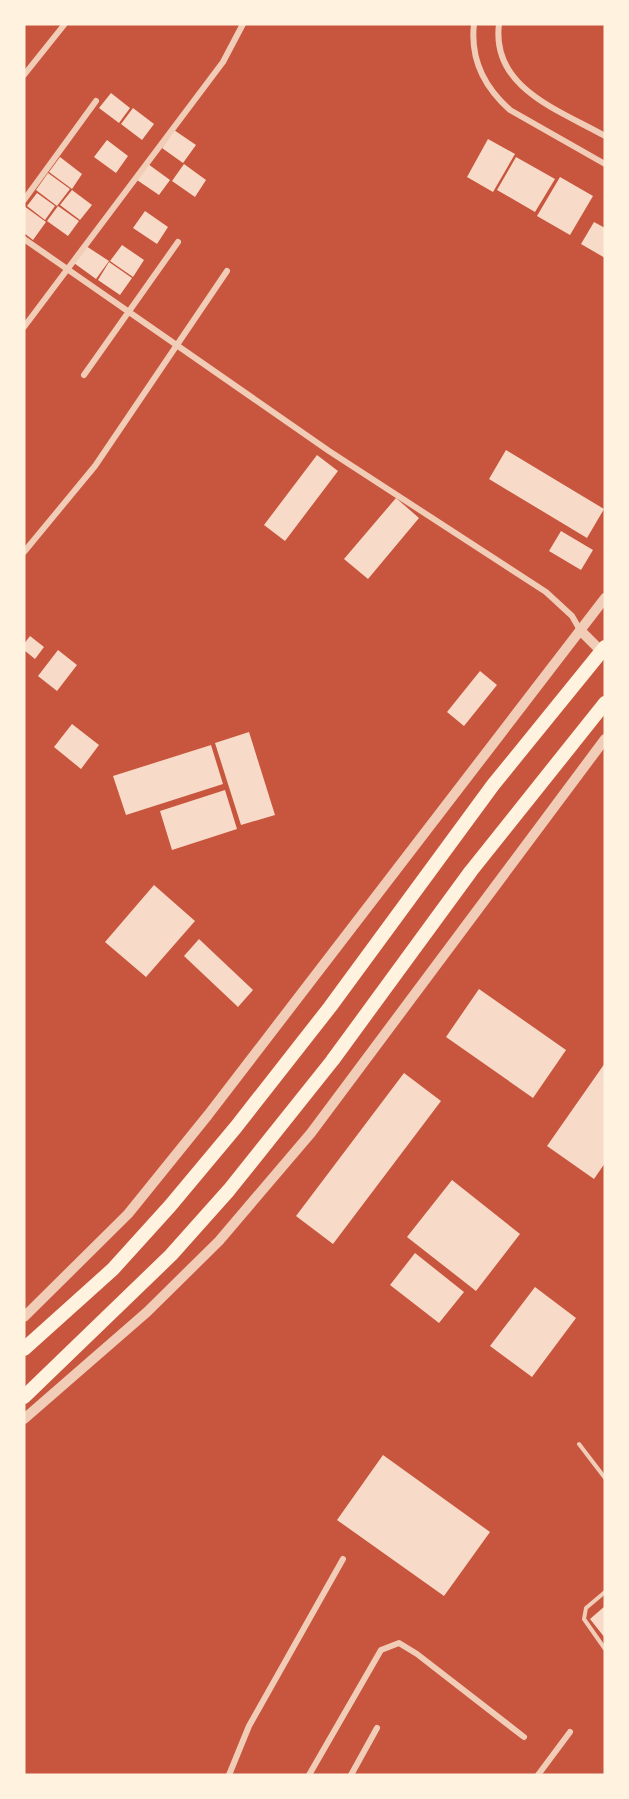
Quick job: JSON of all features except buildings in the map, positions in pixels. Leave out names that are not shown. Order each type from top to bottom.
[{"type":"highway","points":[[24,1349],[113,1269],[170,1206],[330,1007],[493,785],[604,651]]},
{"type":"highway","points":[[24,1397],[138,1289],[229,1190],[332,1061],[471,871],[605,703]]},
{"type":"street","points":[[24,327],[66,268],[223,62],[243,24]]},
{"type":"street","points":[[474,24],[473,38],[477,65],[499,100],[510,110],[605,164]]},
{"type":"street","points":[[499,24],[497,39],[501,57],[517,83],[605,136]]},
{"type":"street","points":[[25,72],[64,25]]},
{"type":"street","points":[[24,200],[96,101]]},
{"type":"street","points":[[24,239],[329,451],[546,592],[572,616],[580,630],[604,651]]},
{"type":"street","points":[[84,375],[178,242]]},
{"type":"street","points":[[24,552],[95,466],[226,271]]},
{"type":"street","points":[[24,1317],[128,1214],[605,598]]},
{"type":"street","points":[[24,1419],[147,1312],[242,1214],[311,1132],[605,739]]},
{"type":"street","points":[[229,1775],[249,1726],[343,1558]]},
{"type":"street","points":[[309,1775],[381,1650],[399,1643],[417,1654],[524,1737]]},
{"type":"street","points":[[351,1775],[377,1728]]},
{"type":"street","points":[[538,1775],[570,1732]]},
{"type":"lane","points":[[579,1444],[605,1478]]},
{"type":"lane","points":[[605,1592],[586,1608],[584,1619],[605,1649]]}]
